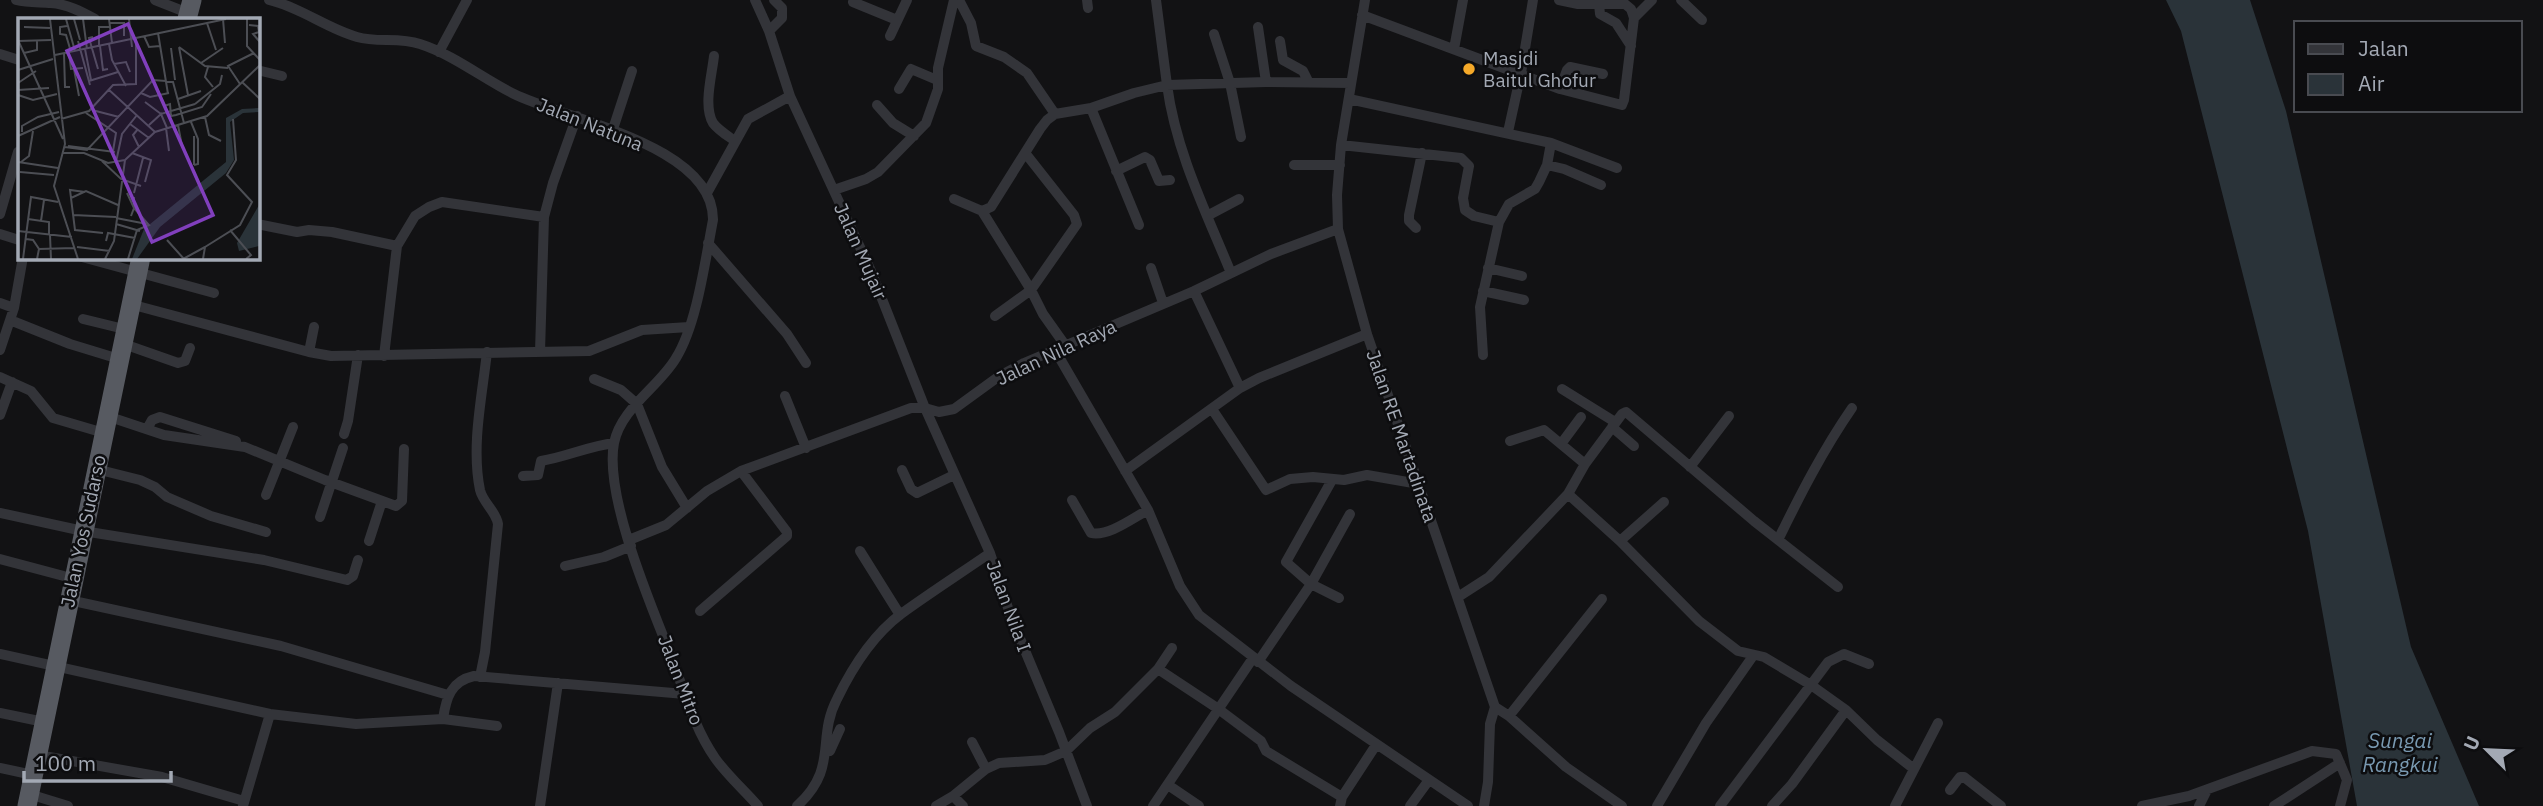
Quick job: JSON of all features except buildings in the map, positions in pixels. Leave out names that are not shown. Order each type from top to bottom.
[{"type":"highway","name":"Jalan Yos Sudarso","points":[[30,792],[139,265]]},
{"type":"street","points":[[16,0],[79,6],[94,18]]},
{"type":"street","points":[[156,0],[189,11]]},
{"type":"street","name":"Jalan Natuna","points":[[269,0],[298,9],[358,38],[409,42],[439,52],[514,94],[612,129],[642,143],[694,175],[707,193]]},
{"type":"street","points":[[439,52],[467,0]]},
{"type":"street","name":"Jalan Mujair","points":[[755,0],[769,31],[790,96],[871,271],[925,408]]},
{"type":"street","points":[[769,31],[782,18],[782,8],[774,0]]},
{"type":"street","points":[[890,36],[907,0]]},
{"type":"street","points":[[834,190],[878,172],[926,123],[934,106],[937,80],[957,0]]},
{"type":"street","points":[[957,0],[971,23],[976,46],[1004,57],[1027,73],[1055,114]]},
{"type":"street","points":[[1156,0],[1170,109],[1181,151],[1231,273]]},
{"type":"street","name":"Jalan RE Martadinata","points":[[1365,0],[1341,145],[1337,195],[1338,229],[1367,334],[1495,707]]},
{"type":"street","points":[[1454,49],[1464,0]]},
{"type":"street","points":[[1508,132],[1533,0]]},
{"type":"street","points":[[1362,15],[1560,89],[1622,105],[1634,18],[1627,2],[1578,4],[1559,0]]},
{"type":"street","points":[[1634,18],[1653,0]]},
{"type":"street","points":[[1681,0],[1702,20]]},
{"type":"street","points":[[853,2],[897,20]]},
{"type":"street","points":[[1599,4],[1600,14],[1616,23],[1631,46]]},
{"type":"street","points":[[1258,27],[1266,82]]},
{"type":"street","points":[[1214,34],[1230,83],[1241,137]]},
{"type":"street","points":[[1280,41],[1283,60],[1303,71],[1308,81]]},
{"type":"street","points":[[0,54],[18,60]]},
{"type":"street","points":[[714,56],[709,105],[711,117],[717,127],[735,141]]},
{"type":"street","points":[[1560,89],[1570,67],[1603,74]]},
{"type":"street","points":[[899,89],[911,69],[937,80]]},
{"type":"street","points":[[259,70],[282,76]]},
{"type":"street","points":[[612,129],[632,71]]},
{"type":"street","points":[[982,211],[995,203],[1047,120],[1055,114],[1091,108],[1134,93],[1167,86],[1308,81],[1351,83]]},
{"type":"street","points":[[630,543],[614,478],[614,443],[618,430],[637,404],[660,380],[685,343],[713,211],[707,193],[748,119],[790,96]]},
{"type":"street","points":[[1349,99],[1551,143],[1617,168]]},
{"type":"street","points":[[877,105],[892,123],[914,136]]},
{"type":"street","points":[[1091,108],[1139,225]]},
{"type":"street","points":[[540,352],[544,217],[577,116]]},
{"type":"street","points":[[1483,355],[1480,321],[1483,291],[1499,222],[1509,204],[1535,189],[1547,165],[1551,143]]},
{"type":"street","points":[[1341,145],[1461,158],[1467,161],[1469,173],[1463,205],[1469,213],[1499,222]]},
{"type":"street","points":[[0,214],[6,172],[18,152]]},
{"type":"street","points":[[1416,228],[1409,221],[1409,215],[1422,153]]},
{"type":"street","points":[[995,316],[1031,290],[1077,222],[1026,154]]},
{"type":"street","points":[[1116,171],[1145,157],[1150,160],[1159,181],[1170,180]]},
{"type":"street","points":[[1294,165],[1340,165]]},
{"type":"street","points":[[1547,165],[1564,169],[1601,185]]},
{"type":"street","points":[[954,199],[982,211],[1031,290],[1148,510],[1178,580],[1199,615],[1289,685],[1468,806]]},
{"type":"street","points":[[1208,216],[1239,199]]},
{"type":"street","points":[[384,356],[397,246],[410,222],[420,211],[437,203],[544,217]]},
{"type":"street","points":[[259,224],[297,232],[332,232],[397,246]]},
{"type":"street","name":"Jalan Nila Raya","points":[[565,566],[604,557],[666,525],[708,491],[740,471],[904,411],[925,408],[939,412],[954,409],[998,377],[1060,347],[1194,291],[1271,254],[1338,229]]},
{"type":"street","points":[[0,234],[18,240]]},
{"type":"street","points":[[708,243],[787,334],[806,363]]},
{"type":"street","points":[[0,350],[12,314],[23,259]]},
{"type":"street","points":[[96,259],[139,265],[214,293]]},
{"type":"street","points":[[1151,268],[1163,303]]},
{"type":"street","points":[[1488,268],[1522,275]]},
{"type":"street","points":[[1194,291],[1240,388]]},
{"type":"street","points":[[1483,291],[1524,300]]},
{"type":"street","points":[[0,303],[12,314],[70,344],[122,343]]},
{"type":"street","points":[[130,304],[331,356],[589,351],[642,330],[689,327]]},
{"type":"street","points":[[83,319],[122,343],[178,363],[185,361],[190,348]]},
{"type":"street","points":[[309,352],[314,327]]},
{"type":"street","points":[[1125,471],[1240,388],[1367,334]]},
{"type":"street","points":[[480,677],[498,524],[497,518],[482,496],[478,468],[477,446],[487,352]]},
{"type":"street","points":[[344,434],[358,355]]},
{"type":"street","points":[[0,377],[31,391],[53,418],[147,429],[164,435],[245,447],[396,506],[402,501],[404,449]]},
{"type":"street","points":[[594,379],[621,390],[637,404],[662,467],[687,508]]},
{"type":"street","points":[[0,415],[12,382]]},
{"type":"street","points":[[1562,389],[1613,425],[1634,446]]},
{"type":"street","points":[[785,396],[806,448]]},
{"type":"street","name":"Jalan Nila I","points":[[925,408],[990,552],[1009,614],[1087,806]]},
{"type":"street","points":[[1778,540],[1832,436],[1852,408]]},
{"type":"street","points":[[1212,409],[1266,490],[1290,479],[1313,477],[1330,484],[1376,475],[1420,489]]},
{"type":"street","points":[[1458,597],[1489,577],[1569,494],[1585,464],[1623,413],[1628,414],[1838,587]]},
{"type":"street","points":[[1690,467],[1729,416]]},
{"type":"street","points":[[147,429],[152,420],[160,417],[231,438],[245,447]]},
{"type":"street","points":[[1561,444],[1581,417]]},
{"type":"street","points":[[267,495],[293,427]]},
{"type":"street","points":[[1510,441],[1542,430],[1585,464]]},
{"type":"street","points":[[523,476],[538,475],[541,461],[614,443]]},
{"type":"street","points":[[320,517],[343,448]]},
{"type":"street","points":[[96,469],[140,480],[167,497],[211,516],[266,532]]},
{"type":"street","points":[[902,470],[911,489],[917,493],[954,475]]},
{"type":"street","points":[[700,611],[787,536],[787,532],[740,471]]},
{"type":"street","points":[[1330,484],[1286,562],[1311,583],[1339,598]]},
{"type":"street","points":[[1569,494],[1699,621],[1738,651],[1764,657],[1811,685],[1846,710],[1877,740],[1914,769]]},
{"type":"street","points":[[1072,500],[1089,529],[1095,534],[1104,533],[1148,510]]},
{"type":"street","points":[[369,541],[382,501]]},
{"type":"street","points":[[1620,541],[1664,502]]},
{"type":"street","points":[[0,513],[83,531],[264,560],[347,580],[356,572],[358,560]]},
{"type":"street","points":[[1153,806],[1217,708],[1311,583],[1350,514]]},
{"type":"street","name":"Jalan Mitro","points":[[630,543],[694,717],[716,760],[758,806]]},
{"type":"street","points":[[860,551],[898,617]]},
{"type":"street","points":[[825,763],[832,710],[863,654],[898,617],[990,552]]},
{"type":"street","points":[[0,559],[75,579]]},
{"type":"street","points":[[1508,716],[1602,599]]},
{"type":"street","points":[[69,600],[281,646],[448,695]]},
{"type":"street","points":[[936,806],[986,769],[999,764],[1045,760],[1066,751],[1090,728],[1115,712],[1158,669],[1172,648]]},
{"type":"street","points":[[0,654],[270,714],[356,724],[443,719],[497,726]]},
{"type":"street","points":[[1720,806],[1828,662],[1840,654],[1869,664]]},
{"type":"street","points":[[1657,806],[1706,723],[1753,656]]},
{"type":"street","points":[[1158,669],[1217,708],[1256,738],[1266,751],[1341,801],[1384,751]]},
{"type":"street","points":[[443,719],[448,695],[459,682],[470,677],[685,694]]},
{"type":"street","points":[[540,806],[558,684]]},
{"type":"street","points":[[1484,806],[1488,782],[1490,724],[1495,707],[1566,767],[1622,806]]},
{"type":"street","points":[[1772,806],[1792,784],[1846,710]]},
{"type":"street","points":[[0,713],[44,722]]},
{"type":"street","points":[[38,754],[162,777],[244,803],[270,714]]},
{"type":"street","points":[[1895,806],[1938,723]]},
{"type":"street","points":[[797,806],[808,796],[819,778],[840,729]]},
{"type":"street","points":[[972,742],[986,769]]},
{"type":"street","points":[[2142,806],[2172,801],[2207,790],[2312,751],[2336,754],[2347,780],[2340,806]]},
{"type":"street","points":[[2274,806],[2340,763]]},
{"type":"street","points":[[0,768],[30,792],[68,806]]},
{"type":"street","points":[[1950,790],[1960,777],[1964,777],[2001,806]]},
{"type":"street","points":[[1410,806],[1429,780]]},
{"type":"street","points":[[1168,785],[1199,806]]},
{"type":"street","points":[[2199,806],[2207,790]]},
{"type":"street","points":[[953,796],[963,806]]},
{"type":"water","name":"Sungai Rangkui","points":[[2166,0],[2250,0],[2286,111],[2411,647],[2479,806],[2357,806],[2308,531],[2181,31]]},
{"type":"place","name":"Masjdi Baitul Ghofur","points":[[1469,69]]}]
